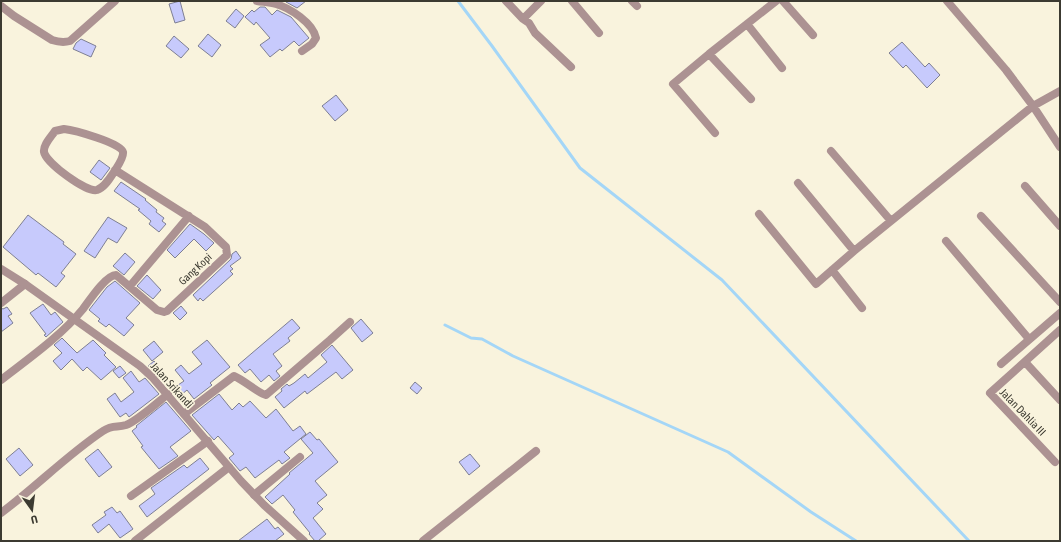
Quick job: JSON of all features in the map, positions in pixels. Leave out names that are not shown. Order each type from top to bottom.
[{"type":"street","points":[[1,6],[52,40],[57,42],[65,42],[70,41],[115,1]]},
{"type":"street","points":[[257,1],[276,4],[298,16],[307,23],[316,38],[312,44],[302,51]]},
{"type":"street","points":[[506,1],[523,19],[529,23],[535,33],[571,67]]},
{"type":"street","points":[[523,19],[540,1]]},
{"type":"street","points":[[572,1],[599,33]]},
{"type":"street","points":[[715,133],[673,84],[776,1]]},
{"type":"street","points":[[783,1],[814,35]]},
{"type":"street","points":[[947,1],[960,18],[992,52],[1033,106],[1060,147]]},
{"type":"street","points":[[747,24],[782,68]]},
{"type":"street","points":[[709,54],[751,99]]},
{"type":"street","points":[[759,214],[816,284],[854,251],[1033,106],[1060,91]]},
{"type":"street","points":[[64,129],[98,138],[121,148],[123,156],[115,170],[102,187],[97,190],[92,190],[67,176],[48,161],[44,154],[44,148],[55,131],[64,129]]},
{"type":"street","points":[[831,151],[891,221]]},
{"type":"street","name":"Gang Kopi","points":[[1,380],[74,320],[103,283],[111,276],[116,275],[157,310],[164,312],[167,311],[227,255],[226,247],[216,236],[190,216],[115,170]]},
{"type":"street","points":[[798,183],[854,251]]},
{"type":"street","points":[[1025,186],[1060,226]]},
{"type":"street","points":[[130,286],[190,216]]},
{"type":"street","points":[[981,216],[1060,302]]},
{"type":"street","points":[[946,241],[1029,339]]},
{"type":"street","name":"Jalan Srikandi","points":[[1,269],[25,284],[140,366],[168,394],[254,495],[300,540]]},
{"type":"street","points":[[832,270],[862,308]]},
{"type":"street","points":[[1,303],[25,284]]},
{"type":"street","points":[[1001,364],[1060,313]]},
{"type":"street","points":[[184,414],[234,376],[245,381],[261,394],[266,395],[350,322]]},
{"type":"street","name":"Jalan Dahlia III","points":[[1056,462],[990,393],[1060,330]]},
{"type":"street","points":[[1025,362],[1060,400]]},
{"type":"street","points":[[1,513],[75,451],[104,430],[117,425],[126,425],[133,422],[168,394]]},
{"type":"street","points":[[131,496],[208,441]]},
{"type":"street","points":[[424,540],[536,451]]},
{"type":"street","points":[[254,495],[300,457]]},
{"type":"street","points":[[135,541],[229,467]]},
{"type":"building","points":[[180,1],[185,20],[175,23],[169,4]]},
{"type":"building","points":[[306,1],[297,8],[286,2]]},
{"type":"building","points":[[260,7],[265,7],[272,15],[277,10],[291,17],[309,38],[299,46],[294,41],[282,51],[280,49],[270,57],[260,45],[270,38],[256,22],[254,25],[245,17],[252,10],[254,12]]},
{"type":"building","points":[[236,9],[244,16],[235,28],[226,21]]},
{"type":"building","points":[[208,34],[221,45],[212,57],[198,46]]},
{"type":"building","points":[[174,36],[189,49],[181,58],[166,46]]},
{"type":"building","points":[[81,39],[96,46],[91,57],[73,49],[76,43]]},
{"type":"building","points":[[902,42],[925,67],[929,63],[940,75],[927,88],[906,65],[903,68],[889,53]]},
{"type":"building","points":[[336,95],[348,110],[335,121],[322,106]]},
{"type":"building","points":[[99,160],[110,168],[101,180],[90,172]]},
{"type":"building","points":[[121,182],[146,199],[145,200],[157,210],[156,212],[164,218],[162,221],[166,224],[159,232],[149,224],[151,221],[138,210],[140,209],[114,191]]},
{"type":"building","points":[[28,215],[64,242],[63,244],[76,254],[61,273],[65,276],[56,287],[38,273],[36,275],[3,247]]},
{"type":"building","points":[[108,217],[127,228],[117,243],[108,238],[95,258],[84,251]]},
{"type":"building","points":[[190,224],[214,243],[206,251],[194,239],[175,258],[167,250]]},
{"type":"building","points":[[236,251],[241,258],[230,266],[233,269],[230,271],[233,274],[203,301],[200,298],[198,301],[193,295],[231,259],[232,254]]},
{"type":"building","points":[[125,253],[135,262],[124,275],[113,266]]},
{"type":"building","points":[[147,275],[161,290],[153,299],[137,286]]},
{"type":"building","points":[[115,281],[140,303],[126,318],[134,325],[124,336],[109,324],[106,327],[98,321],[100,319],[89,310],[107,287]]},
{"type":"building","points":[[43,304],[51,315],[55,312],[63,322],[46,337],[44,335],[46,334],[30,313]]},
{"type":"building","points":[[181,306],[187,313],[180,320],[173,313]]},
{"type":"building","points":[[7,307],[12,314],[8,316],[13,323],[1,332],[1,308],[3,309]]},
{"type":"building","points":[[292,319],[300,328],[288,338],[290,341],[273,354],[282,366],[276,371],[280,376],[274,381],[269,375],[261,382],[250,369],[245,373],[238,365]]},
{"type":"building","points":[[361,319],[373,333],[362,342],[351,328]]},
{"type":"building","points":[[62,338],[77,353],[93,340],[106,353],[104,355],[116,367],[101,380],[87,367],[83,371],[72,359],[61,370],[53,361],[62,353],[54,345]]},
{"type":"building","points":[[207,340],[230,367],[210,383],[212,385],[194,399],[187,390],[181,395],[175,387],[184,381],[175,370],[181,365],[189,374],[202,364],[192,352]]},
{"type":"building","points":[[154,341],[163,352],[152,361],[143,350]]},
{"type":"building","points":[[332,345],[353,370],[342,379],[336,372],[307,394],[305,391],[284,408],[275,397],[282,391],[281,389],[287,384],[289,386],[294,383],[305,374],[308,378],[327,362],[321,355]]},
{"type":"building","points":[[154,361],[165,374],[160,378],[148,366]]},
{"type":"building","points":[[120,366],[126,373],[119,378],[113,371]]},
{"type":"building","points":[[131,371],[139,382],[145,378],[159,394],[129,417],[126,413],[120,417],[107,399],[115,393],[121,402],[134,392],[123,378]]},
{"type":"building","points":[[415,382],[422,388],[417,394],[410,388]]},
{"type":"building","points":[[219,394],[232,410],[239,403],[243,407],[250,401],[266,418],[276,409],[293,431],[300,426],[306,434],[284,452],[290,458],[282,464],[279,460],[255,478],[246,467],[240,471],[229,458],[234,454],[218,436],[214,440],[192,415]]},
{"type":"building","points":[[166,402],[191,431],[170,447],[178,456],[159,469],[141,447],[143,446],[132,431],[137,427],[136,426]]},
{"type":"building","points":[[310,432],[317,440],[319,439],[338,462],[315,481],[327,495],[317,503],[323,509],[313,518],[326,534],[318,541],[315,541],[309,534],[310,533],[293,512],[295,510],[283,495],[272,504],[265,497],[290,474],[289,473],[313,453],[301,439]]},
{"type":"building","points":[[19,448],[33,465],[20,476],[6,459]]},
{"type":"building","points":[[98,449],[112,467],[99,477],[85,459]]},
{"type":"building","points":[[470,454],[480,466],[469,475],[459,462]]},
{"type":"building","points":[[200,458],[209,469],[147,517],[139,506],[155,494],[151,488],[184,465],[187,468]]},
{"type":"building","points":[[112,507],[117,513],[120,511],[133,529],[120,538],[109,524],[98,533],[92,525],[106,515],[104,512]]},
{"type":"building","points":[[267,519],[275,529],[278,527],[284,534],[275,541],[238,541]]},
{"type":"waterway","points":[[458,1],[580,168],[722,280],[969,541]]},
{"type":"waterway","points":[[445,325],[471,338],[482,339],[513,356],[728,452],[811,512],[856,541]]}]
